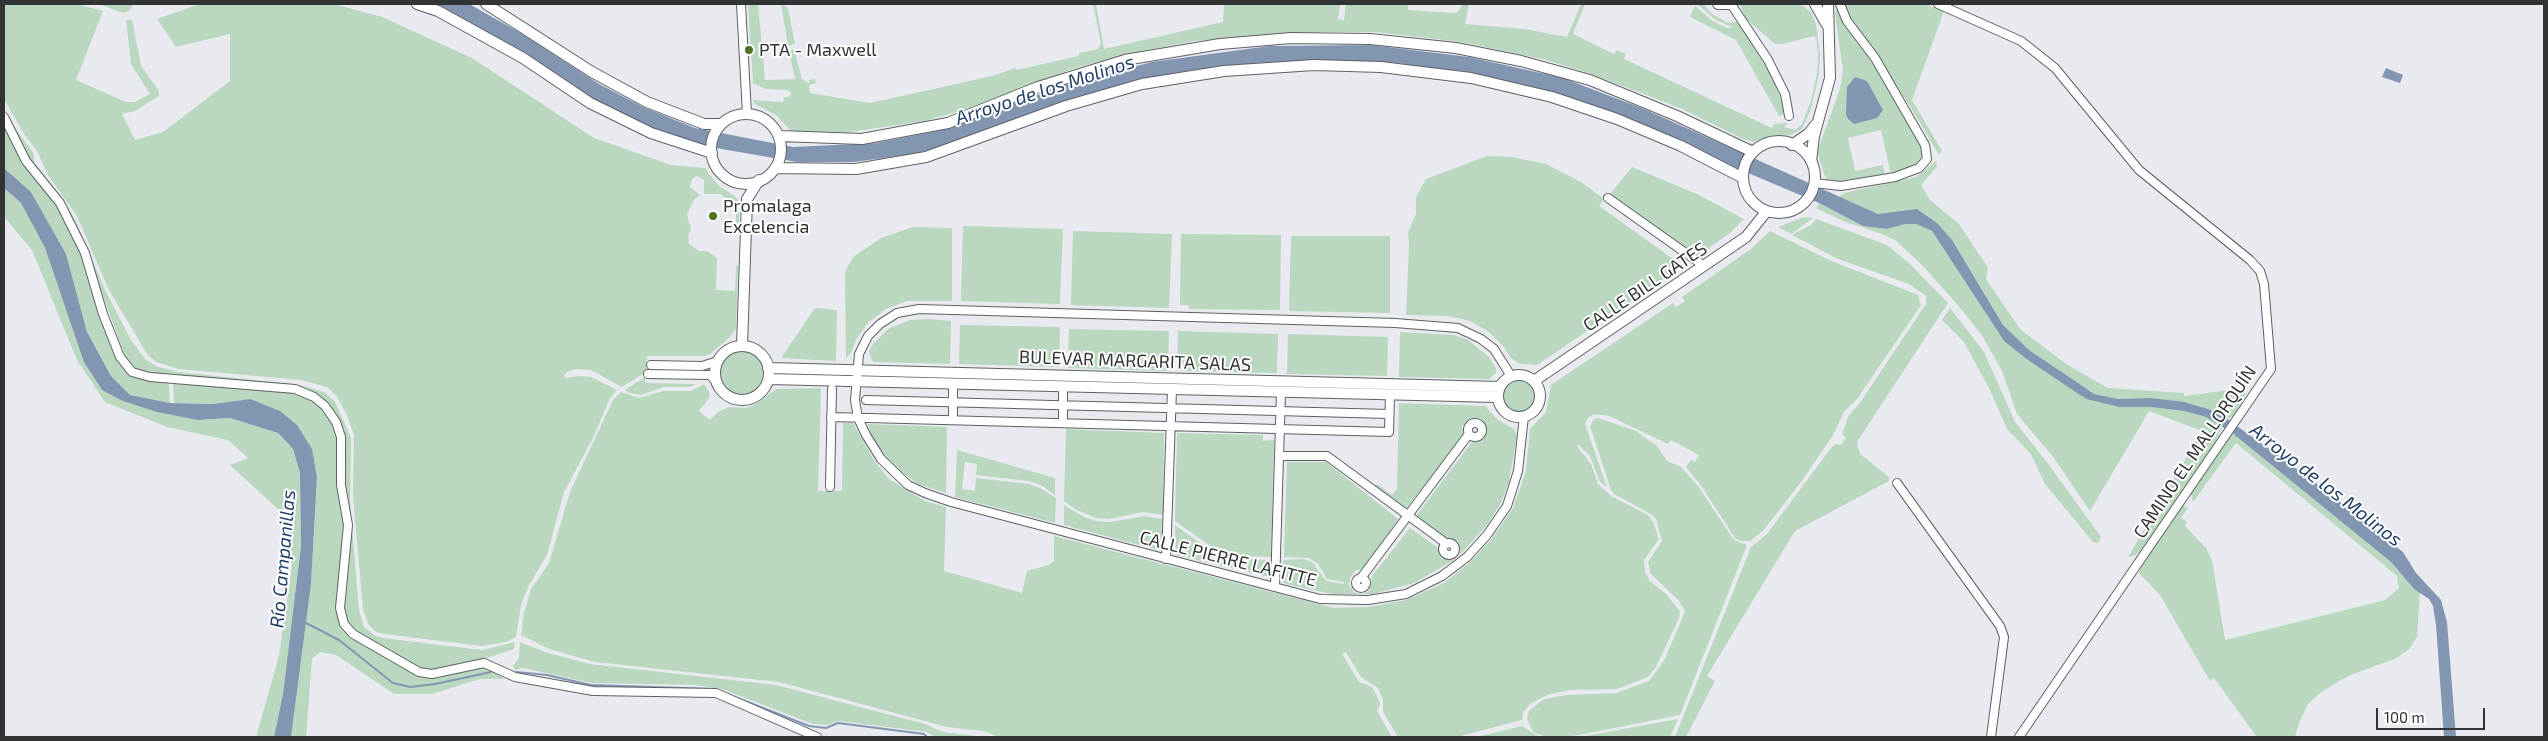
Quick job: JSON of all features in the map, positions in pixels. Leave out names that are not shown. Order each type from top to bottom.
[{"type":"street","points":[[417,4],[438,12],[522,58],[590,104],[651,133],[712,153]]},
{"type":"street","points":[[486,4],[592,72],[647,102],[704,124],[721,124]]},
{"type":"street","points":[[741,4],[747,114]]},
{"type":"street","points":[[1718,4],[1730,4],[1768,60],[1785,94],[1790,116]]},
{"type":"street","points":[[1816,4],[1828,28]]},
{"type":"street","points":[[1811,161],[1830,78],[1828,4]]},
{"type":"street","points":[[1814,183],[1841,186],[1895,177],[1919,168],[1927,159],[1925,145],[1875,58],[1847,21],[1840,4]]},
{"type":"street","name":"CAMINO EL MALLORQUÍN","points":[[1938,4],[2021,41],[2055,68],[2139,170],[2250,260],[2260,272],[2264,284],[2271,369],[2019,737]]},
{"type":"street","points":[[778,136],[862,139],[948,123],[1038,87],[1125,60],[1220,44],[1291,38],[1370,39],[1456,48],[1521,61],[1590,80],[1677,116],[1752,152]]},
{"type":"street","points":[[775,168],[856,169],[926,157],[1066,106],[1142,84],[1224,71],[1314,65],[1381,68],[1471,78],[1552,97],[1617,119],[1681,146],[1742,178]]},
{"type":"street","points":[[742,346],[747,199],[741,187],[720,171],[712,153],[712,143],[721,124],[730,118],[747,114],[757,115],[770,123],[778,136],[781,156],[775,168],[759,180],[747,199]]},
{"type":"street","points":[[4,118],[26,161],[60,203],[84,253],[120,357],[132,372],[150,378],[295,389],[314,397],[330,414],[341,437],[341,485],[348,526],[340,608],[344,624],[352,634],[384,654],[419,672],[432,674],[484,662],[515,678],[594,691],[716,693],[817,737]]},
{"type":"street","points":[[1792,145],[1808,134],[1819,120]]},
{"type":"street","points":[[1775,142],[1792,145],[1803,151],[1811,161],[1815,175],[1814,183],[1808,198],[1802,205],[1780,214],[1766,212],[1751,201],[1742,178],[1752,152],[1761,146],[1775,142]]},
{"type":"street","points":[[734,182],[748,183],[759,180]]},
{"type":"street","points":[[1608,198],[1704,266]]},
{"type":"street","name":"CALLE BILL GATES","points":[[1534,381],[1746,237],[1766,212]]},
{"type":"street","name":"CALLE PIERRE LAFITTE","points":[[1511,376],[1494,349],[1481,339],[1458,328],[1395,323],[919,309],[897,313],[880,324],[862,346],[855,381],[858,418],[880,459],[908,485],[925,494],[1320,599],[1368,600],[1406,594],[1442,576],[1466,556],[1487,535],[1506,506],[1518,471],[1524,416]]},
{"type":"street","points":[[648,374],[710,375],[721,390],[732,399],[743,400],[760,394],[769,379],[768,368],[760,352],[750,346],[729,349],[722,354],[715,368],[717,383]]},
{"type":"street","points":[[651,365],[702,366],[718,362]]},
{"type":"street","name":"BULEVAR MARGARITA SALAS","points":[[768,368],[1498,392]]},
{"type":"street","points":[[1525,375],[1534,381],[1540,394],[1540,401],[1532,413],[1524,416],[1511,416],[1502,410],[1498,392],[1503,381],[1511,376],[1525,375]]},
{"type":"street","name":"BULEVAR MARGARITA SALAS","points":[[769,379],[1390,395],[1498,392]]},
{"type":"street","points":[[953,383],[954,420]]},
{"type":"street","points":[[1063,386],[1063,423]]},
{"type":"street","points":[[830,487],[832,389]]},
{"type":"street","points":[[1166,559],[1172,389]]},
{"type":"street","points":[[1275,587],[1281,392]]},
{"type":"street","points":[[832,417],[1389,432],[1390,395]]},
{"type":"street","points":[[866,400],[1389,414]]},
{"type":"street","points":[[1363,578],[1471,435]]},
{"type":"street","points":[[1279,457],[1327,456],[1445,546]]},
{"type":"street","points":[[1897,483],[2002,631],[2004,637],[2003,651],[1991,737]]},
{"type":"green space","points":[[4,4],[76,4],[103,11],[76,80],[126,102],[135,102],[150,94],[131,64],[126,20],[132,20],[141,66],[159,91],[159,96],[135,111],[122,114],[135,140],[163,132],[230,81],[230,34],[176,47],[157,19],[200,4],[334,4],[382,17],[472,58],[594,138],[671,165],[705,168],[718,185],[736,197],[739,202],[739,225],[736,225],[736,211],[732,203],[720,194],[704,194],[704,180],[697,176],[692,179],[690,187],[700,195],[694,200],[687,214],[691,230],[688,235],[689,244],[699,251],[707,251],[717,258],[716,290],[735,291],[736,266],[738,266],[736,329],[729,338],[710,354],[703,356],[647,356],[646,372],[622,387],[591,370],[575,369],[567,372],[564,376],[567,378],[578,376],[591,377],[617,390],[610,398],[593,438],[564,492],[547,555],[529,585],[521,605],[516,637],[506,642],[481,646],[384,634],[376,632],[368,624],[363,609],[353,496],[354,435],[347,415],[336,395],[327,387],[301,380],[179,369],[156,362],[147,354],[108,288],[77,216],[48,175],[37,151],[24,134],[4,99]]},
{"type":"green space","points":[[99,4],[134,4],[129,11],[123,13]]},
{"type":"green space","points":[[748,4],[758,4],[765,80],[795,79],[789,51],[794,49],[802,79],[809,83],[809,80],[815,79],[816,83],[809,85],[810,93],[870,103],[992,76],[1015,68],[1016,70],[1079,56],[1079,53],[1098,49],[1101,44],[1093,4],[1096,4],[1104,49],[1223,22],[1224,4],[1340,4],[1338,19],[1344,20],[1346,4],[1408,4],[1408,10],[1457,13],[1463,4],[1469,4],[1465,24],[1525,29],[1567,37],[1581,4],[1585,4],[1573,34],[1614,54],[1617,50],[1626,54],[1624,59],[1772,128],[1774,124],[1788,123],[1784,127],[1795,130],[1802,124],[1811,101],[1817,73],[1818,55],[1816,38],[1814,36],[1783,44],[1775,44],[1745,18],[1740,4],[1800,4],[1811,12],[1816,24],[1820,55],[1819,74],[1811,109],[1802,129],[1791,135],[1771,136],[1753,142],[1743,139],[1680,108],[1589,73],[1542,59],[1461,42],[1375,32],[1303,32],[1194,41],[1128,54],[1075,68],[963,110],[925,121],[843,133],[792,132],[776,115],[755,104],[753,100],[783,102],[784,97],[790,97],[791,93],[788,90],[765,89],[753,83]]},
{"type":"green space","points":[[781,4],[788,8],[795,44],[788,46]]},
{"type":"green space","points":[[1697,4],[1704,4],[1712,14],[1728,23],[1739,22],[1772,77],[1786,113],[1779,116],[1736,40],[1690,17],[1695,6],[1714,22],[1727,28],[1734,28],[1716,20]]},
{"type":"green space","points":[[1843,4],[1925,4],[1944,11],[1912,100],[1942,151],[1939,155],[1910,106],[1848,18]]},
{"type":"green space","points":[[1837,5],[1917,137],[1922,150],[1921,161],[1915,166],[1891,175],[1881,130],[1848,138],[1855,171],[1883,165],[1885,176],[1858,182],[1834,181],[1827,179],[1824,174],[1817,152],[1840,89],[1843,71],[1835,13]]},
{"type":"green space","points":[[4,108],[34,154],[34,162],[65,202],[76,222],[106,292],[131,340],[145,359],[158,367],[179,372],[301,385],[326,393],[335,402],[351,438],[350,502],[359,610],[364,627],[374,635],[383,638],[482,650],[515,642],[514,649],[484,659],[428,671],[406,664],[354,632],[347,622],[344,610],[350,528],[344,487],[346,446],[337,420],[313,393],[302,388],[273,383],[149,374],[134,369],[126,358],[87,253],[63,204],[24,152],[4,112]]},
{"type":"green space","points":[[4,128],[25,163],[54,200],[68,223],[80,250],[100,316],[118,360],[149,380],[169,382],[170,403],[130,395],[111,376],[87,332],[66,254],[31,192],[4,168]]},
{"type":"green space","points":[[1487,156],[1512,157],[1546,164],[1581,182],[1604,199],[1599,206],[1683,266],[1537,365],[1520,364],[1511,358],[1503,346],[1489,332],[1470,321],[1448,316],[1406,315],[1408,232],[1416,214],[1416,197],[1426,179]]},
{"type":"green space","points":[[1936,161],[1937,167],[1921,185],[1930,200],[1959,224],[1988,268],[1986,279],[2020,329],[2066,364],[2108,388],[2184,393],[2184,396],[2229,390],[2246,393],[2234,415],[2229,419],[2150,398],[2118,399],[2094,394],[2029,350],[2003,325],[1977,282],[1937,223],[1878,214],[1839,197],[1844,193],[1916,177]]},
{"type":"green space","points":[[1632,167],[1697,194],[1744,219],[1729,234],[1697,256],[1610,194]]},
{"type":"green space","points":[[4,188],[21,203],[45,248],[60,292],[102,390],[198,420],[230,418],[278,433],[293,449],[300,473],[301,546],[283,694],[274,737],[256,737],[279,656],[292,565],[279,510],[230,465],[248,458],[228,440],[167,427],[105,402],[77,360],[32,250],[4,217]]},
{"type":"green space","points":[[1819,203],[1863,226],[1887,229],[1905,224],[1916,224],[1932,231],[2004,341],[2086,399],[2119,407],[2151,407],[2184,411],[2206,417],[2223,426],[2216,441],[2142,550],[2134,556],[2128,557],[2202,431],[2149,411],[2090,511],[2054,458],[2017,414],[2002,371],[1983,337],[1963,311],[1921,264],[1895,240],[1843,221],[1816,208]]},
{"type":"green space","points":[[1804,217],[1813,218],[1791,234],[1778,227]]},
{"type":"green space","points":[[1816,219],[1887,245],[1910,264],[1948,303],[1857,442],[1860,454],[1889,477],[1889,481],[1795,531],[1707,676],[1715,681],[1686,737],[1675,737],[1751,547],[1767,534],[1835,444],[1841,445],[1846,438],[1842,434],[1849,415],[1859,404],[1926,304],[1926,296],[1909,284],[1838,259],[1792,235],[1811,225]]},
{"type":"green space","points":[[963,226],[1063,229],[1060,304],[961,301]]},
{"type":"green space","points":[[913,227],[952,228],[952,301],[907,301],[886,309],[868,323],[857,338],[851,353],[846,358],[845,272],[853,257],[881,238]]},
{"type":"green space","points":[[1073,231],[1172,234],[1169,308],[1071,305]]},
{"type":"green space","points":[[1770,231],[1829,260],[1918,295],[1921,305],[1857,399],[1844,412],[1833,435],[1804,478],[1763,531],[1750,541],[1741,541],[1735,538],[1702,487],[1686,467],[1691,460],[1695,462],[1699,455],[1671,440],[1668,444],[1609,416],[1594,414],[1588,418],[1585,424],[1607,487],[1600,482],[1590,456],[1578,444],[1577,446],[1591,464],[1598,484],[1611,496],[1648,515],[1653,522],[1659,539],[1644,560],[1645,572],[1650,581],[1666,594],[1680,611],[1679,618],[1656,667],[1648,677],[1617,689],[1569,690],[1547,695],[1530,704],[1523,713],[1522,720],[1457,737],[1398,737],[1383,712],[1383,700],[1378,688],[1361,677],[1346,652],[1342,654],[1359,682],[1372,687],[1377,696],[1380,704],[1377,711],[1392,737],[1000,737],[983,731],[947,727],[779,682],[595,662],[549,649],[521,635],[524,613],[531,589],[549,563],[570,492],[613,400],[621,392],[639,398],[663,391],[691,391],[704,384],[710,393],[709,398],[699,411],[710,420],[718,412],[729,407],[746,408],[754,405],[776,389],[821,388],[818,491],[842,491],[843,423],[853,423],[875,462],[889,479],[925,501],[946,507],[944,571],[1022,593],[1027,571],[1049,565],[1054,561],[1054,536],[1334,608],[1368,607],[1406,600],[1444,583],[1468,564],[1491,540],[1513,508],[1526,471],[1530,429],[1546,412],[1551,385],[1673,303],[1676,307],[1685,301],[1682,297],[1751,249]]},
{"type":"green space","points":[[1181,234],[1281,235],[1280,310],[1189,309],[1189,305],[1180,305]]},
{"type":"green space","points":[[1291,236],[1390,236],[1390,313],[1289,311]]},
{"type":"green space","points":[[815,308],[837,310],[836,361],[781,358]]},
{"type":"green space","points":[[1950,308],[1984,352],[2015,422],[2101,537],[2098,543],[2093,542],[2045,484],[2031,454],[2007,429],[1989,388],[1964,342],[1942,320]]},
{"type":"green space","points":[[910,320],[951,321],[950,364],[874,362],[871,359],[869,351],[873,344],[888,329]]},
{"type":"green space","points":[[960,325],[1060,327],[1059,367],[959,364]]},
{"type":"green space","points":[[1069,329],[1169,331],[1168,371],[1068,368]]},
{"type":"green space","points":[[1178,331],[1278,334],[1277,373],[1177,371]]},
{"type":"green space","points":[[1400,332],[1454,335],[1468,340],[1489,357],[1496,368],[1496,373],[1489,379],[1399,377]]},
{"type":"green space","points":[[1288,334],[1388,337],[1387,376],[1287,374]]},
{"type":"green space","points":[[742,351],[754,355],[760,361],[764,373],[760,385],[754,391],[742,395],[730,391],[724,385],[720,373],[724,361],[730,355]]},
{"type":"green space","points":[[645,377],[645,383],[696,384],[690,387],[663,387],[641,395],[629,393],[625,390]]},
{"type":"green space","points":[[1519,378],[1531,384],[1537,396],[1531,408],[1519,414],[1507,408],[1501,396],[1507,384]]},
{"type":"green space","points":[[173,382],[293,392],[307,397],[321,407],[331,420],[337,436],[345,521],[338,609],[340,622],[345,631],[412,672],[483,667],[495,672],[504,679],[480,679],[432,694],[394,694],[336,655],[320,652],[312,659],[306,737],[291,737],[311,584],[317,477],[312,449],[250,399],[212,404],[174,403]]},
{"type":"green space","points":[[1399,403],[1485,406],[1498,420],[1514,429],[1517,435],[1509,482],[1501,503],[1487,525],[1458,557],[1461,551],[1458,541],[1444,537],[1416,516],[1472,442],[1484,437],[1486,427],[1480,419],[1469,419],[1465,423],[1462,427],[1464,437],[1406,508],[1375,486],[1377,484],[1392,495],[1397,489]]},
{"type":"green space","points":[[1598,418],[1636,431],[1657,446],[1667,461],[1681,467],[1698,486],[1734,540],[1747,545],[1680,715],[1579,735],[1544,736],[1534,733],[1527,719],[1529,711],[1544,699],[1567,695],[1616,693],[1649,681],[1665,659],[1685,611],[1679,601],[1650,573],[1648,562],[1662,541],[1656,519],[1649,513],[1614,494],[1611,490],[1590,426],[1594,419]]},
{"type":"green space","points":[[868,424],[947,427],[946,493],[918,484],[899,470],[885,456],[872,438]]},
{"type":"green space","points":[[1066,429],[1164,433],[1163,515],[1143,512],[1109,519],[1096,518],[1075,509],[1064,501]]},
{"type":"green space","points":[[2231,432],[2391,562],[2414,589],[2420,592],[2417,637],[2409,649],[2397,658],[2348,676],[2321,692],[2308,704],[2295,737],[2257,737],[2214,678],[2210,681],[2160,595],[2140,574],[2138,568],[2181,505],[2188,508],[2181,518],[2187,522],[2185,526],[2206,548],[2212,560],[2225,640],[2385,600],[2399,588],[2397,576],[2236,443],[2193,502],[2190,491]]},
{"type":"green space","points":[[1177,433],[1263,435],[1263,441],[1274,440],[1271,557],[1223,555],[1175,521]]},
{"type":"green space","points":[[957,450],[1055,478],[1055,495],[1041,485],[1029,481],[976,475],[977,464],[965,462],[962,489],[975,491],[976,478],[1029,484],[1040,488],[1056,498],[1055,523],[955,497]]},
{"type":"green space","points":[[1287,462],[1326,462],[1398,519],[1364,569],[1356,570],[1350,578],[1349,586],[1355,593],[1363,594],[1332,594],[1283,582],[1283,560],[1303,559],[1312,562],[1326,581],[1344,584],[1344,582],[1327,579],[1318,564],[1309,558],[1284,557]]},
{"type":"green space","points":[[1064,505],[1084,517],[1096,521],[1110,522],[1145,516],[1162,519],[1161,547],[1158,550],[1064,525]]},
{"type":"green space","points":[[1175,525],[1218,556],[1230,559],[1271,560],[1269,577],[1176,555]]},
{"type":"green space","points":[[1410,528],[1437,547],[1442,559],[1454,560],[1414,583],[1373,594],[1363,594],[1370,590],[1372,576]]},
{"type":"green space","points":[[520,642],[548,653],[590,664],[776,685],[925,724],[943,732],[985,737],[935,737],[927,732],[839,721],[827,725],[813,724],[722,689],[694,685],[592,683],[523,668],[515,670],[513,666],[519,658]]},
{"type":"green space","points":[[1678,719],[1670,737],[1580,737]]},
{"type":"green space","points":[[1522,726],[1539,737],[1476,737]]},
{"type":"water","points":[[429,4],[471,5],[524,35],[599,84],[643,107],[695,128],[793,147],[876,143],[932,132],[1068,84],[1152,62],[1269,46],[1371,45],[1469,57],[1563,78],[1644,109],[1878,214],[1917,209],[1937,223],[1952,240],[2003,325],[2029,350],[2094,394],[2118,399],[2150,398],[2184,402],[2208,409],[2226,418],[2316,483],[2403,552],[2416,573],[2441,600],[2447,622],[2456,737],[2444,737],[2436,625],[2433,606],[2429,599],[2414,589],[2391,562],[2231,432],[2206,417],[2184,411],[2151,407],[2119,407],[2086,399],[2028,360],[2004,341],[1932,231],[1916,224],[1905,224],[1887,229],[1863,226],[1819,203],[1734,167],[1672,137],[1580,101],[1497,79],[1398,63],[1343,61],[1254,64],[1210,69],[948,146],[912,154],[854,162],[797,162],[687,143],[616,113],[569,86],[487,32]]},
{"type":"water","points":[[2386,68],[2403,75],[2400,83],[2382,77]]},
{"type":"water","points":[[1855,77],[1867,81],[1883,110],[1877,118],[1854,124],[1848,119],[1846,114],[1847,87]]},
{"type":"water","points":[[4,168],[31,192],[66,254],[87,332],[111,376],[130,395],[170,403],[212,404],[250,399],[280,411],[297,425],[312,449],[317,477],[311,584],[291,737],[274,737],[283,694],[301,546],[300,473],[293,449],[278,433],[230,418],[198,420],[157,412],[123,401],[102,390],[84,362],[45,248],[21,203],[4,188]]},
{"type":"waterway","points":[[304,622],[339,640],[393,683],[410,687],[435,684],[491,672]]},
{"type":"waterway","points":[[516,672],[547,675],[591,685],[713,689]]},
{"type":"waterway","points":[[717,690],[809,726],[826,728],[838,723],[924,734],[927,737]]},
{"type":"place","name":"PTA - Maxwell","points":[[749,50]]},
{"type":"place","name":"Promalaga Excelencia","points":[[713,216]]},
{"type":"water label","name":"Arroyo de los Molinos","points":[[1045,90]]},
{"type":"water label","name":"Arroyo de los Molinos","points":[[2326,485]]},
{"type":"water label","name":"Río Campanillas","points":[[283,559]]}]
